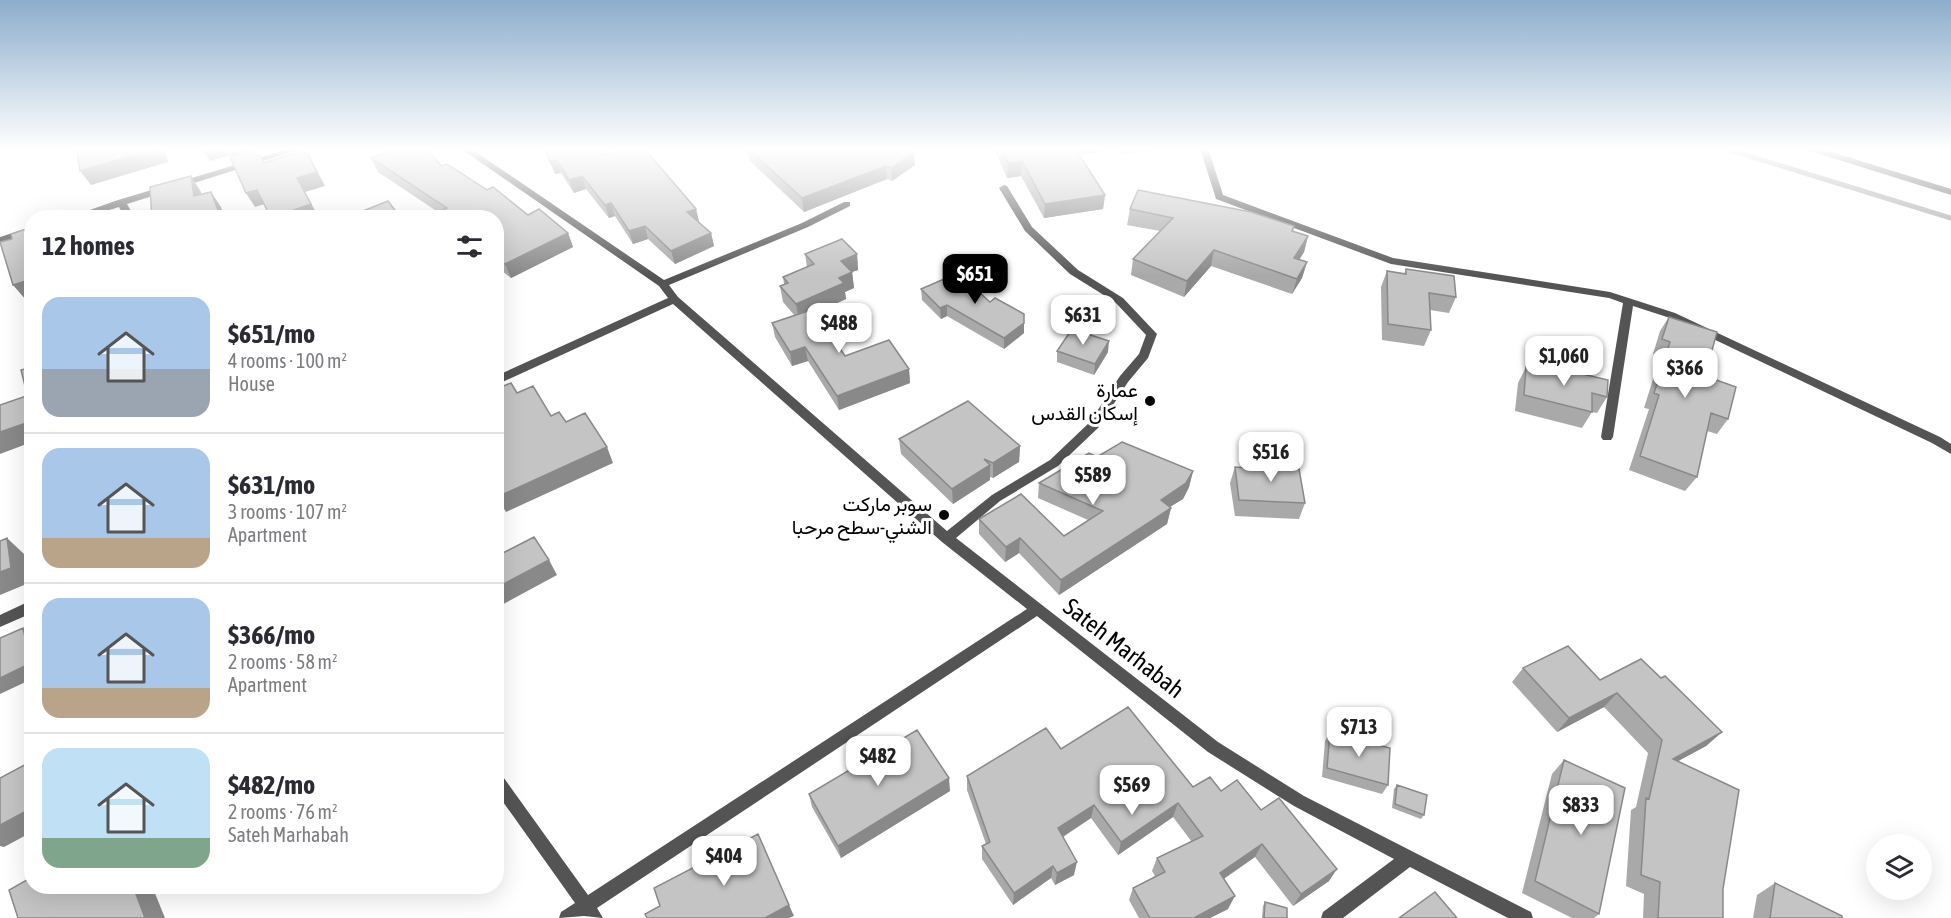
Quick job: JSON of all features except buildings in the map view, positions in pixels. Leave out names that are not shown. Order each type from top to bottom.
[{"type":"street","points":[[96,210],[158,191]]},
{"type":"street","points":[[527,191],[663,284],[674,299],[946,538],[1037,609]]},
{"type":"street","points":[[946,538],[996,498],[1054,463],[1094,425],[1124,379],[1144,355],[1152,334],[1119,300],[1074,272],[1028,229],[1006,191]]},
{"type":"street","points":[[1217,191],[1219,198],[1391,261],[1610,295],[1671,315],[1936,440],[1951,450]]},
{"type":"street","points":[[121,202],[126,210]]},
{"type":"street","points":[[663,284],[804,225],[847,204]]},
{"type":"street","points":[[0,240],[24,232]]},
{"type":"street","points":[[504,377],[674,299]]},
{"type":"street","points":[[1607,437],[1629,301]]},
{"type":"street","name":"Sateh Marhabah","points":[[567,918],[591,911],[1037,609],[1213,747],[1299,801],[1407,859],[1525,918]]},
{"type":"street","points":[[0,621],[24,610]]},
{"type":"street","points":[[504,790],[591,911]]},
{"type":"street","points":[[1329,918],[1407,859]]},
{"type":"waterway","points":[[1863,191],[1951,218]]},
{"type":"place","name":"عمارة إسكان القدس","points":[[1150,401]]},
{"type":"place","name":"سوبر ماركت الشني-سطح مرحبا","points":[[944,515]]}]
